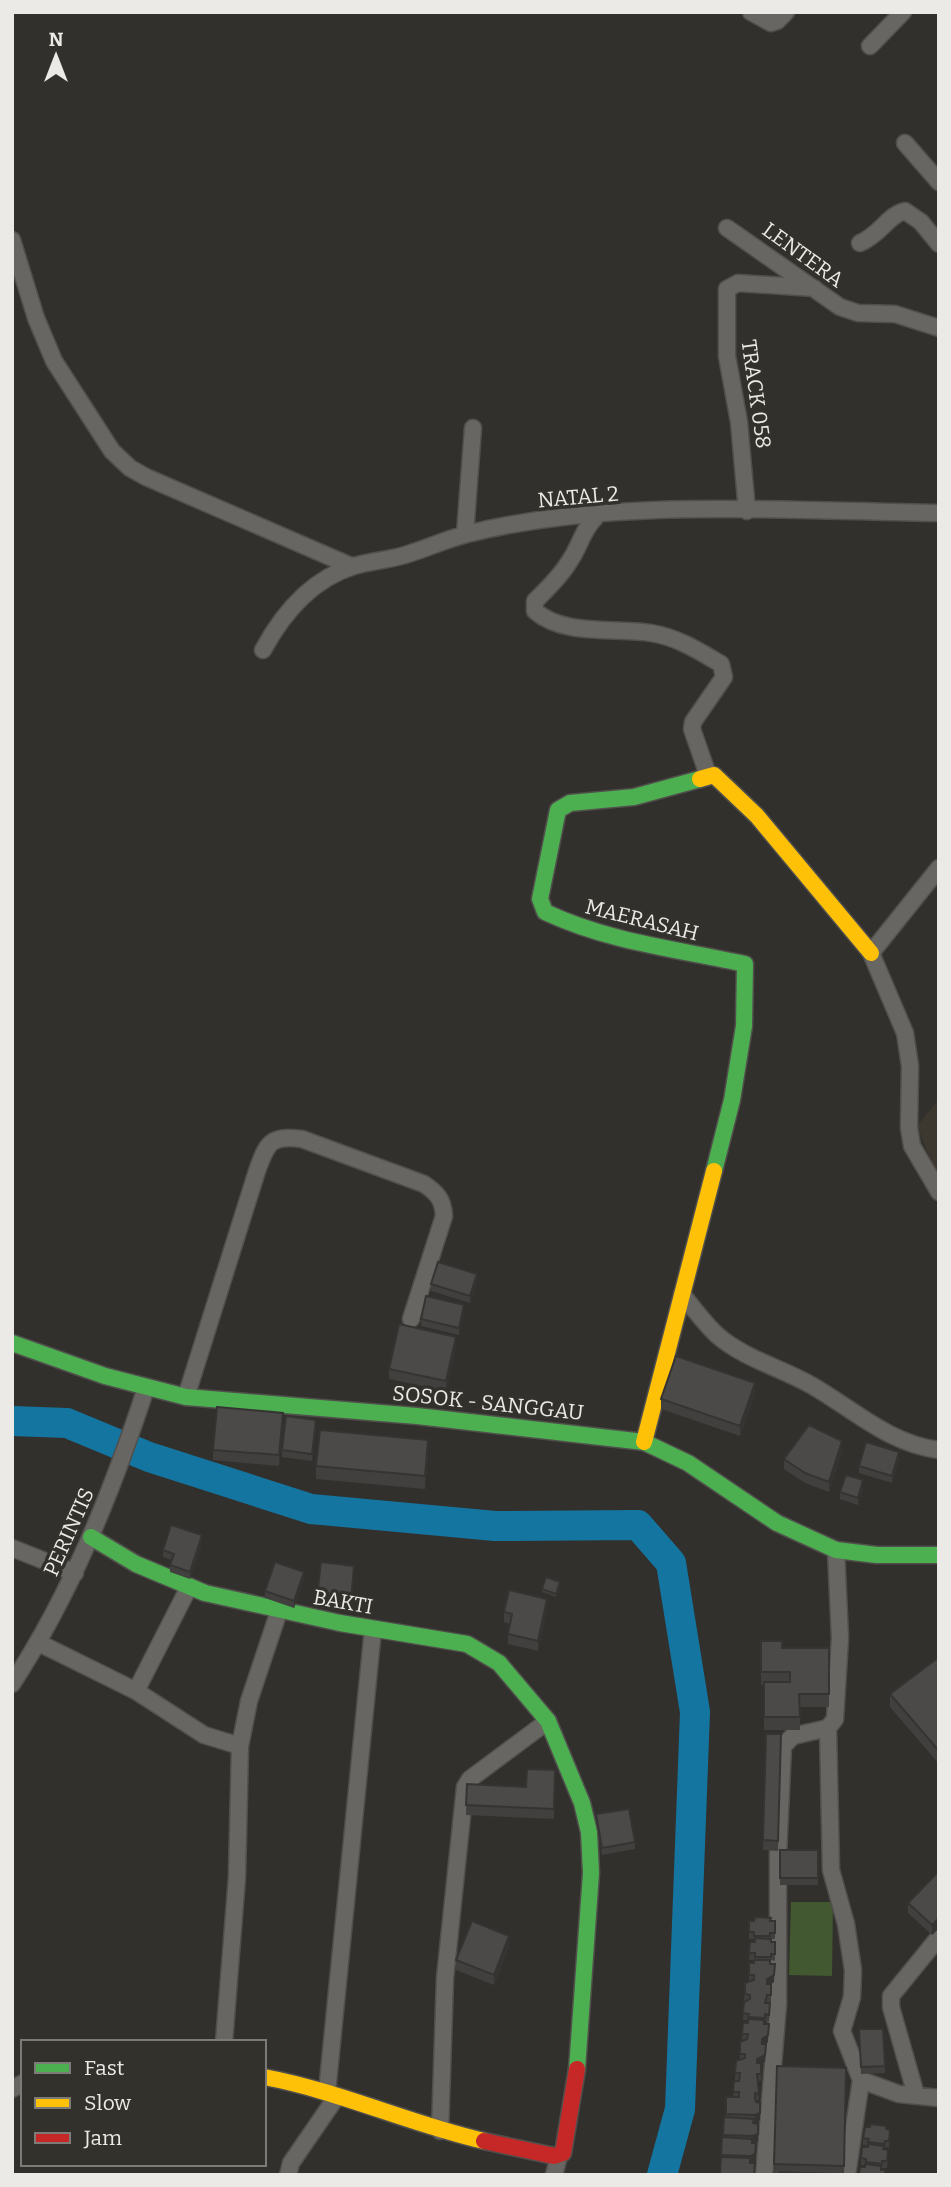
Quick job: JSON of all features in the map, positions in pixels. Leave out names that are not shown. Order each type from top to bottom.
[{"type":"main road","points":[[708,775],[722,780],[757,816],[871,953]]},
{"type":"main road","name":"MAERASAH","points":[[644,1442],[732,1100],[744,1027],[747,969],[745,964],[590,932],[545,912],[540,899],[558,810],[570,803],[634,797],[708,775]]},
{"type":"main road","name":"SOSOK - SANGGAU","points":[[12,1343],[146,1388],[186,1397],[430,1417],[644,1442],[688,1463],[777,1523],[836,1550],[877,1555],[939,1555]]},
{"type":"main road","name":"BAKTI","points":[[91,1537],[136,1564],[189,1587],[279,1611],[373,1629],[452,1640],[480,1649],[499,1663],[548,1721],[558,1740],[585,1813],[591,1873],[589,1943],[578,2065],[564,2147],[559,2156]]},
{"type":"main road","points":[[266,2078],[332,2094],[440,2130],[559,2156]]},
{"type":"street","points":[[751,12],[771,23],[786,12]]},
{"type":"street","points":[[870,46],[903,12]]},
{"type":"street","points":[[905,143],[939,182]]},
{"type":"street","points":[[860,243],[881,231],[894,214],[905,211],[921,222],[939,244]]},
{"type":"street","name":"LENTERA","points":[[727,228],[849,311],[895,314],[939,328]]},
{"type":"street","points":[[12,240],[48,349],[103,439],[119,459],[146,477],[351,566]]},
{"type":"street","name":"TRACK 058","points":[[747,511],[741,433],[727,356],[727,289],[738,283],[814,288]]},
{"type":"street","points":[[465,534],[473,428]]},
{"type":"street","name":"NATAL 2","points":[[263,650],[286,612],[304,595],[351,566],[397,558],[465,534],[535,521],[599,514],[747,511],[939,513]]},
{"type":"street","points":[[599,514],[582,532],[577,549],[560,575],[535,601],[535,611],[552,622],[672,638],[721,664],[724,677],[693,722],[696,741],[708,775]]},
{"type":"street","points":[[939,868],[871,953],[905,1033],[910,1066],[909,1128],[912,1146],[917,1160],[939,1192]]},
{"type":"street","points":[[186,1397],[264,1151],[272,1141],[284,1136],[302,1139],[424,1184],[437,1193],[443,1204],[444,1216],[411,1319]]},
{"type":"street","points":[[682,1294],[716,1334],[732,1346],[811,1385],[891,1436],[912,1445],[939,1450]]},
{"type":"street","name":"PERINTIS","points":[[12,1684],[39,1643],[75,1573],[116,1476],[146,1388]]},
{"type":"street","points":[[12,1548],[75,1573]]},
{"type":"street","points":[[836,1550],[840,1638],[838,1702],[835,1719],[828,1728],[831,1870],[846,1924],[853,1970],[852,1997],[842,2031],[861,2080],[847,2175]]},
{"type":"street","points":[[135,1691],[189,1587]]},
{"type":"street","points":[[224,2040],[237,1877],[240,1746],[249,1701],[279,1611]]},
{"type":"street","points":[[288,2175],[291,2164],[332,2094],[373,1629]]},
{"type":"street","points":[[39,1643],[135,1691],[204,1735],[240,1746]]},
{"type":"street","points":[[440,2130],[444,1992],[465,1787],[470,1779],[548,1721]]},
{"type":"street","points":[[764,2175],[778,2004],[778,1855],[783,1746],[793,1736],[828,1728]]},
{"type":"street","points":[[916,2095],[891,2007],[891,1996],[939,1937]]},
{"type":"street","points":[[861,2080],[887,2090],[939,2098]]},
{"type":"street","points":[[554,2175],[559,2156]]},
{"type":"shaded area","points":[[939,1099],[939,1179],[917,1126]]},
{"type":"green space","points":[[791,1902],[833,1902],[832,1976],[789,1975]]},
{"type":"building","points":[[438,1262],[477,1274],[470,1296],[431,1284]]},
{"type":"building","points":[[426,1296],[464,1305],[459,1328],[421,1319]]},
{"type":"building","points":[[399,1324],[456,1337],[446,1381],[389,1369]]},
{"type":"building","points":[[676,1356],[755,1383],[740,1426],[661,1399]]},
{"type":"building","points":[[217,1407],[283,1413],[279,1455],[213,1450]]},
{"type":"building","points":[[286,1416],[316,1420],[312,1454],[282,1450]]},
{"type":"building","points":[[809,1425],[842,1441],[829,1482],[805,1473],[784,1459]]},
{"type":"building","points":[[320,1430],[428,1440],[425,1476],[316,1466]]},
{"type":"building","points":[[866,1442],[899,1452],[892,1476],[859,1466]]},
{"type":"building","points":[[846,1475],[863,1480],[858,1498],[840,1492]]},
{"type":"building","points":[[171,1525],[202,1535],[190,1572],[170,1565],[174,1554],[163,1550]]},
{"type":"building","points":[[275,1562],[304,1572],[294,1601],[265,1591]]},
{"type":"building","points":[[321,1562],[354,1566],[351,1601],[317,1597]]},
{"type":"building","points":[[546,1577],[560,1582],[556,1594],[542,1589]]},
{"type":"building","points":[[509,1590],[547,1599],[538,1641],[508,1634],[512,1614],[504,1612]]},
{"type":"building","points":[[761,1641],[782,1641],[782,1648],[829,1648],[829,1694],[799,1694],[800,1717],[764,1717],[764,1682],[790,1682],[790,1672],[761,1672]]},
{"type":"building","points":[[939,1657],[939,1751],[890,1694]]},
{"type":"building","points":[[766,1734],[781,1734],[778,1841],[763,1840]]},
{"type":"building","points":[[527,1769],[555,1770],[554,1809],[466,1805],[467,1784],[526,1787]]},
{"type":"building","points":[[629,1809],[635,1842],[602,1848],[596,1814]]},
{"type":"building","points":[[780,1850],[818,1850],[818,1878],[780,1878]]},
{"type":"building","points":[[939,1871],[939,1918],[932,1925],[908,1903]]},
{"type":"building","points":[[755,1917],[771,1918],[770,1921],[775,1921],[775,1933],[770,1933],[770,1936],[754,1936],[754,1932],[749,1932],[749,1921],[754,1921]]},
{"type":"building","points":[[472,1921],[509,1936],[494,1975],[456,1960]]},
{"type":"building","points":[[755,1938],[771,1939],[771,1942],[775,1942],[775,1954],[771,1954],[771,1957],[755,1957],[755,1953],[749,1953],[750,1942],[755,1942]]},
{"type":"building","points":[[754,1960],[770,1960],[770,1964],[775,1964],[774,1975],[767,1979],[767,1984],[771,1984],[771,1995],[767,1995],[765,2003],[770,2003],[769,2015],[765,2014],[765,2018],[748,2017],[749,2014],[743,2013],[744,2002],[750,1999],[750,1995],[745,1994],[745,1983],[754,1980],[754,1975],[749,1975],[749,1963],[754,1963]]},
{"type":"building","points":[[748,2019],[764,2020],[764,2024],[769,2024],[768,2035],[762,2039],[762,2044],[766,2044],[765,2055],[757,2059],[757,2063],[761,2063],[761,2074],[757,2074],[759,2094],[755,2093],[755,2098],[756,2102],[760,2103],[760,2113],[726,2114],[726,2097],[739,2097],[739,2092],[733,2092],[734,2081],[739,2081],[740,2073],[735,2073],[736,2061],[745,2058],[745,2054],[740,2054],[740,2042],[747,2039],[748,2034],[742,2034],[743,2023],[748,2023]]},
{"type":"building","points":[[859,2029],[883,2029],[885,2066],[861,2067]]},
{"type":"building","points":[[777,2066],[846,2068],[844,2166],[774,2164]]},
{"type":"building","points":[[724,2117],[754,2119],[753,2123],[758,2124],[758,2134],[723,2135]]},
{"type":"building","points":[[870,2124],[886,2126],[886,2129],[890,2130],[889,2141],[884,2144],[868,2142],[869,2139],[863,2138],[865,2127],[870,2127]]},
{"type":"building","points":[[722,2137],[752,2139],[752,2143],[756,2143],[755,2154],[721,2155]]},
{"type":"building","points":[[868,2144],[884,2146],[883,2149],[888,2150],[887,2161],[882,2161],[882,2164],[866,2162],[866,2159],[861,2158],[862,2147],[868,2147]]},
{"type":"building","points":[[721,2157],[750,2158],[750,2163],[755,2163],[754,2174],[720,2174]]},
{"type":"building","points":[[865,2164],[881,2166],[885,2175],[859,2175],[860,2167],[865,2167]]},
{"type":"building","points":[[780,2172],[833,2174],[833,2175],[780,2175]]},
{"type":"waterway","points":[[12,1421],[67,1423],[149,1457],[311,1509],[495,1526],[638,1525],[671,1563],[695,1712],[680,2109],[662,2175]]},
{"type":"traffic: fast","points":[[700,779],[634,797],[570,803],[558,810],[540,899],[545,912],[594,931],[643,944],[745,964],[744,1026],[732,1100],[714,1171]]},
{"type":"traffic: fast","points":[[12,1343],[105,1376],[186,1397],[417,1416],[644,1442],[688,1463],[777,1523],[836,1550],[877,1555],[939,1555]]},
{"type":"traffic: fast","points":[[91,1537],[136,1564],[205,1593],[340,1623],[467,1644],[499,1663],[548,1721],[582,1803],[589,1832],[591,1873],[577,2069]]},
{"type":"traffic: slow","points":[[700,779],[714,775],[757,816],[871,953]]},
{"type":"traffic: slow","points":[[644,1442],[714,1171]]},
{"type":"traffic: slow","points":[[266,2077],[484,2141]]},
{"type":"traffic: jam","points":[[484,2141],[554,2156],[563,2153],[577,2069]]}]
